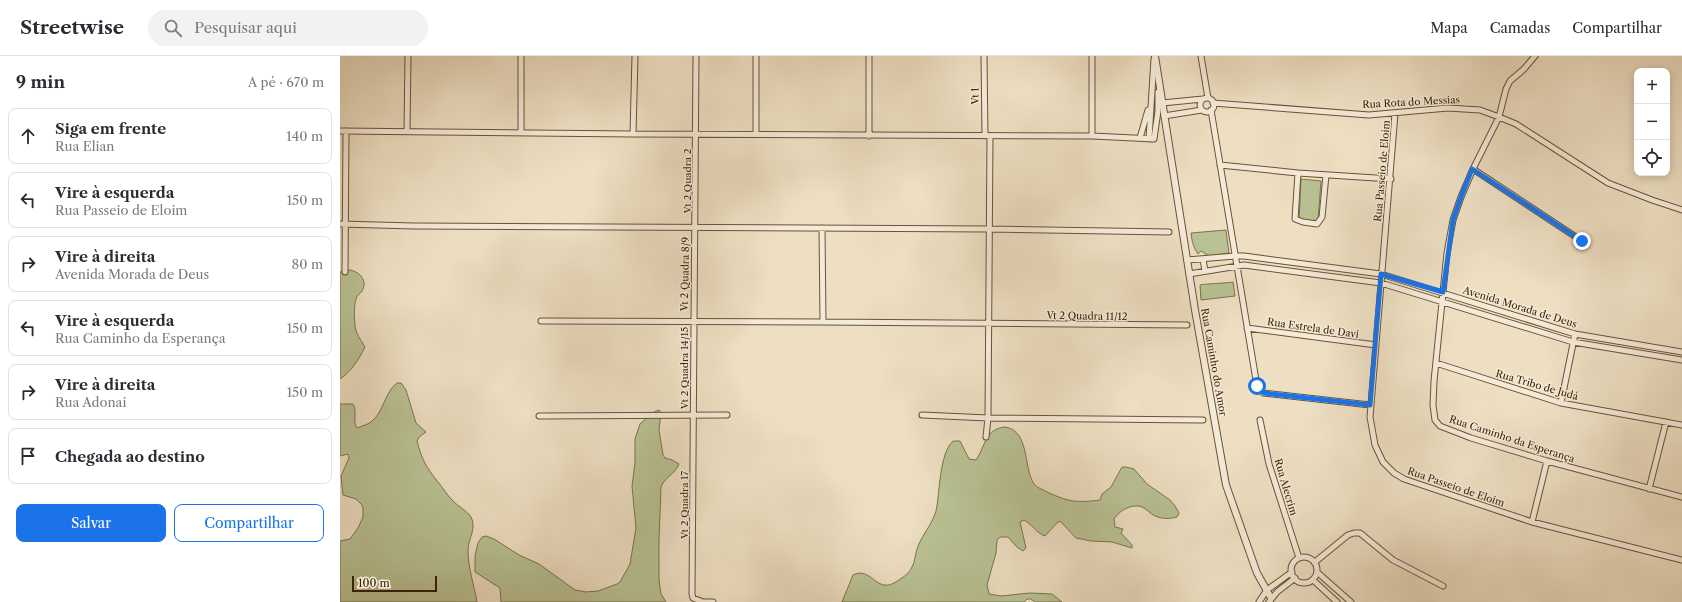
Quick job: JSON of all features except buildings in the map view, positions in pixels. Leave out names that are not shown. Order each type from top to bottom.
[{"type":"street","points":[[407,131],[408,56]]},
{"type":"street","points":[[521,133],[522,56]]},
{"type":"street","points":[[633,134],[635,56]]},
{"type":"street","name":"Vt 2 Quadra 2","points":[[696,56],[696,227]]},
{"type":"street","points":[[756,56],[756,134]]},
{"type":"street","points":[[869,56],[869,136]]},
{"type":"street","name":"Vt 1","points":[[984,56],[989,229],[987,324],[988,418],[986,437]]},
{"type":"street","points":[[1092,56],[1092,136]]},
{"type":"street","points":[[1151,139],[1151,91],[1154,56]]},
{"type":"street","name":"Rua Caminho do Amor","points":[[1154,56],[1189,274],[1226,485],[1246,545],[1257,573],[1267,590],[1271,601]]},
{"type":"street","points":[[1201,56],[1205,99],[1200,105],[1202,110]]},
{"type":"street","name":"Rua Caminho da Esperança","points":[[1535,56],[1524,69],[1510,81],[1503,97],[1499,116],[1472,169],[1453,220],[1443,292],[1436,363],[1433,406],[1436,420],[1440,426],[1471,438],[1547,461],[1682,497]]},
{"type":"street","points":[[1151,139],[1159,105],[1158,77]]},
{"type":"street","points":[[1140,138],[1151,91]]},
{"type":"street","points":[[1162,103],[1205,99],[1213,103],[1211,110],[1257,386],[1264,393],[1370,405]]},
{"type":"street","name":"Rua Rota do Messias","points":[[1213,103],[1369,115],[1395,114],[1419,110],[1448,108],[1480,110],[1499,116],[1516,124],[1608,183],[1682,210]]},
{"type":"street","points":[[1164,116],[1202,110],[1208,112],[1211,110]]},
{"type":"street","name":"Rua Passeio de Eloim","points":[[1395,114],[1391,178],[1370,405],[1370,425],[1375,445],[1383,462],[1394,473],[1411,482],[1532,522],[1682,560]]},
{"type":"street","points":[[340,131],[869,136],[1092,136],[1151,139]]},
{"type":"street","points":[[345,272],[342,224],[346,131]]},
{"type":"street","points":[[1220,165],[1298,173],[1391,178]]},
{"type":"street","points":[[1472,169],[1582,241]]},
{"type":"street","points":[[1298,173],[1296,220],[1317,224],[1322,217],[1326,175]]},
{"type":"street","points":[[342,224],[989,229],[1170,232]]},
{"type":"street","name":"Vt 2 Quadra 8/9","points":[[693,321],[696,227]]},
{"type":"street","points":[[822,228],[823,322]]},
{"type":"street","name":"Avenida Morada de Deus","points":[[1187,260],[1235,256],[1381,274],[1575,334],[1682,352]]},
{"type":"street","points":[[1203,259],[1205,271]]},
{"type":"street","name":"Avenida Morada de Deus","points":[[1189,274],[1244,265],[1381,284],[1573,342],[1682,360]]},
{"type":"street","name":"Vt 2 Quadra 11/12","points":[[541,321],[1187,326]]},
{"type":"street","name":"Vt 2 Quadra 14/15","points":[[693,321],[693,415]]},
{"type":"street","name":"Rua Estrela de Davi","points":[[1247,328],[1376,345]]},
{"type":"street","points":[[1561,403],[1575,334]]},
{"type":"street","name":"Rua Tribo de Judá","points":[[1436,363],[1561,403],[1682,425]]},
{"type":"street","name":"Vt 2 Quadra 17","points":[[693,415],[692,594],[693,598],[696,600],[713,602]]},
{"type":"street","points":[[539,416],[727,415]]},
{"type":"street","points":[[922,415],[988,418],[1203,420]]},
{"type":"street","name":"Rua Alecrim","points":[[1260,420],[1269,464],[1299,558]]},
{"type":"street","points":[[1649,489],[1666,422]]},
{"type":"street","points":[[1532,522],[1547,461]]},
{"type":"street","points":[[1315,562],[1348,535],[1360,533],[1393,560],[1443,586]]},
{"type":"street","points":[[1317,572],[1312,580],[1305,583],[1299,582],[1292,572],[1292,567],[1294,562],[1299,558],[1310,558],[1315,562],[1317,572],[1351,602]]},
{"type":"street","points":[[1260,602],[1267,590],[1292,572]]},
{"type":"street","points":[[1271,601],[1295,578]]},
{"type":"street","points":[[1312,580],[1337,602]]},
{"type":"green space","points":[[1301,179],[1321,181],[1318,221],[1299,221]]},
{"type":"green space","points":[[1226,230],[1229,253],[1209,256],[1201,251],[1198,254],[1193,244],[1191,233]]},
{"type":"green space","points":[[350,270],[360,275],[364,284],[362,291],[356,299],[354,315],[355,327],[358,336],[365,347],[348,373],[340,379],[340,272]]},
{"type":"green space","points":[[1233,282],[1235,296],[1201,300],[1200,285]]},
{"type":"green space","points":[[397,383],[401,383],[406,390],[416,423],[426,432],[419,437],[417,441],[425,463],[430,472],[449,496],[471,517],[473,521],[473,529],[468,546],[468,557],[477,602],[340,602],[340,541],[350,539],[358,528],[363,517],[363,508],[356,499],[343,495],[341,476],[349,458],[348,454],[340,456],[340,404],[353,404],[357,428],[369,423],[375,418],[382,408],[389,392]]},
{"type":"green space","points":[[659,410],[661,413],[659,430],[663,455],[665,458],[679,464],[661,487],[659,580],[661,594],[666,602],[501,602],[500,588],[475,572],[475,556],[478,543],[482,537],[486,536],[494,539],[519,555],[539,564],[575,590],[586,592],[598,591],[620,582],[630,564],[636,528],[632,486],[635,463],[635,439],[640,424],[652,413]]},
{"type":"green space","points":[[1005,427],[1013,430],[1019,435],[1025,451],[1031,477],[1037,487],[1061,498],[1073,501],[1100,500],[1102,494],[1111,487],[1122,467],[1126,467],[1134,469],[1147,484],[1170,500],[1179,513],[1177,517],[1158,517],[1138,506],[1126,508],[1114,519],[1115,527],[1123,529],[1121,533],[1132,545],[1132,548],[1112,542],[1091,541],[1076,538],[1060,521],[1045,536],[1039,533],[1024,520],[1020,522],[1026,548],[1023,551],[1008,537],[1000,537],[997,540],[996,553],[987,585],[989,594],[1001,596],[1030,593],[1052,594],[1062,602],[1035,602],[1031,599],[1027,599],[1024,602],[842,602],[853,575],[859,573],[864,574],[883,585],[888,585],[902,578],[911,570],[916,551],[936,511],[941,474],[948,447],[953,441],[960,441],[969,459],[976,460],[990,434],[998,428]]},
{"type":"route","points":[[1257,386],[1264,393],[1370,405],[1381,274],[1443,292],[1453,220],[1472,169],[1582,241]]}]
